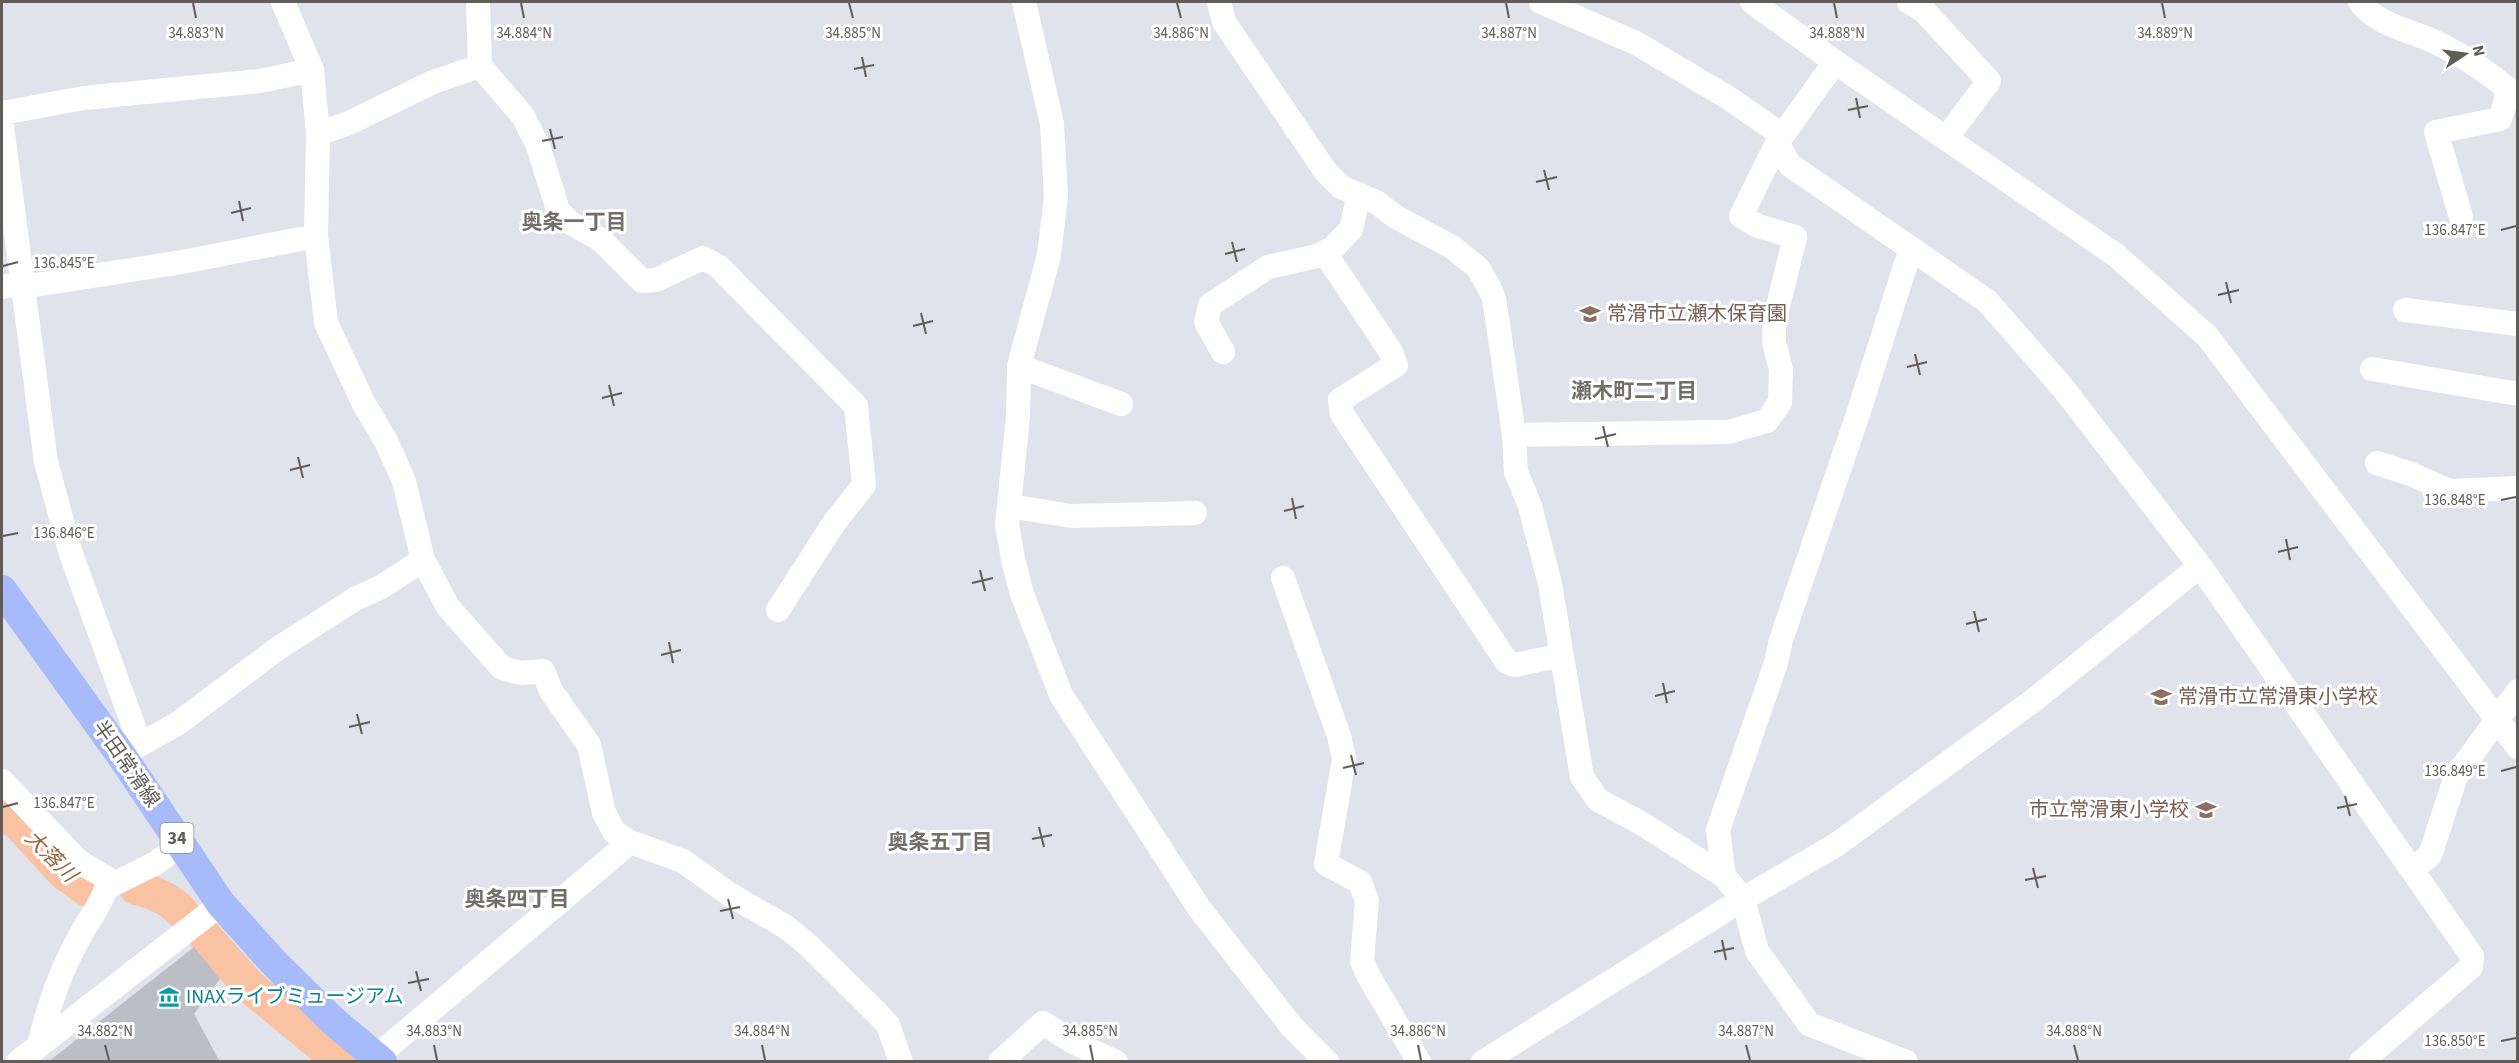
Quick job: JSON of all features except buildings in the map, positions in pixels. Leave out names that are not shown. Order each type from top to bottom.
[{"type":"main road","name":"半田常滑線","points":[[2,590],[121,755],[221,904],[277,966],[332,1020],[379,1059]]},
{"type":"street","points":[[283,2],[312,70],[318,134],[316,236],[326,323],[404,481],[423,560],[448,607],[502,668],[521,672],[543,671],[551,691],[589,745],[604,813],[615,833],[630,842],[683,861],[729,894],[793,933],[888,1025],[902,1062]]},
{"type":"street","points":[[478,2],[480,66],[523,116],[538,146],[558,210],[569,222],[601,240],[642,281],[656,280],[704,258],[718,266],[856,406],[864,485],[834,523],[778,610]]},
{"type":"street","points":[[1024,2],[1052,124],[1056,196],[1049,255],[1019,366],[1018,417],[1007,525],[1022,594],[1061,695],[1198,908],[1292,1027],[1327,1062]]},
{"type":"street","points":[[1219,2],[1224,21],[1326,172],[1341,187],[1359,194],[1467,258],[1484,278],[1494,299],[1514,435],[1516,472],[1530,506],[1544,561],[1582,777],[1598,800],[1641,823],[1724,876],[1743,899],[1757,951],[1809,1024],[1906,1062]]},
{"type":"street","points":[[1541,2],[1636,43],[1727,97],[1780,139],[1790,165],[1987,301],[2062,388],[2200,566],[2472,956],[2471,967],[2361,1062]]},
{"type":"street","points":[[1752,2],[1835,62],[2117,256],[2207,336],[2517,747]]},
{"type":"street","points":[[1909,2],[1924,11],[1989,81],[1947,137]]},
{"type":"street","points":[[2360,2],[2364,8],[2381,19],[2436,42],[2460,55],[2513,94],[2500,119],[2436,132],[2461,217]]},
{"type":"street","points":[[1514,435],[1728,432],[1767,421],[1780,402],[1781,370],[1774,342],[1774,322],[1795,237],[1758,226],[1740,216],[1780,139],[1835,62]]},
{"type":"street","points":[[318,134],[349,123],[433,82],[480,66]]},
{"type":"street","points":[[2,113],[84,98],[260,81],[312,70]]},
{"type":"street","points":[[2,126],[12,287],[46,462],[71,554],[134,727],[121,755]]},
{"type":"street","points":[[1224,352],[1206,322],[1210,305],[1268,267],[1325,253],[1351,229],[1359,194]]},
{"type":"street","points":[[12,287],[182,262],[316,236]]},
{"type":"street","points":[[1724,876],[1718,830],[1776,663],[1781,640],[1857,417],[1911,248]]},
{"type":"street","points":[[1325,253],[1391,352],[1396,365],[1340,400],[1342,414],[1507,662],[1515,665],[1562,655]]},
{"type":"street","points":[[2405,310],[2517,324]]},
{"type":"street","points":[[1019,366],[1121,404]]},
{"type":"street","points":[[2372,369],[2517,394]]},
{"type":"street","points":[[2377,464],[2410,474],[2449,491],[2517,488]]},
{"type":"street","points":[[1009,506],[1071,516],[1195,513]]},
{"type":"street","points":[[121,755],[177,724],[277,649],[355,599],[423,560]]},
{"type":"street","points":[[1484,1062],[1743,899],[1844,840],[2086,660],[2200,566]]},
{"type":"street","points":[[1283,578],[1339,735],[1344,759],[1326,864],[1360,882],[1367,901],[1362,961],[1419,1062]]},
{"type":"street","points":[[2412,870],[2430,855],[2456,776],[2517,691]]},
{"type":"street","points":[[2,781],[78,861],[116,883]]},
{"type":"street","points":[[379,1059],[630,842]]},
{"type":"street","points":[[39,1044],[51,1000],[79,938],[101,904],[106,888],[156,863],[181,844]]},
{"type":"street","points":[[18,1062],[221,904]]},
{"type":"street","points":[[1000,1062],[1043,1023],[1071,1041],[1116,1062]]},
{"type":"waterway","name":"大落川","points":[[2,815],[17,822],[65,874],[89,891],[100,885]]},
{"type":"waterway","name":"大落川","points":[[136,888],[161,897],[182,912]]},
{"type":"waterway","name":"大落川","points":[[206,937],[248,985],[341,1062]]},
{"type":"place","name":"常滑市立瀬木保育園","points":[[1590,314]]},
{"type":"place","name":"常滑市立常滑東小学校","points":[[2161,697]]},
{"type":"place","name":"市立常滑東小学校","points":[[2206,810]]},
{"type":"place","name":"INAXライブミュージアム","points":[[169,997]]},
{"type":"district","name":"奥条一丁目","points":[[574,222]]},
{"type":"district","name":"瀬木町二丁目","points":[[1634,391]]},
{"type":"district","name":"奥条五丁目","points":[[940,842]]},
{"type":"district","name":"奥条四丁目","points":[[517,899]]}]
